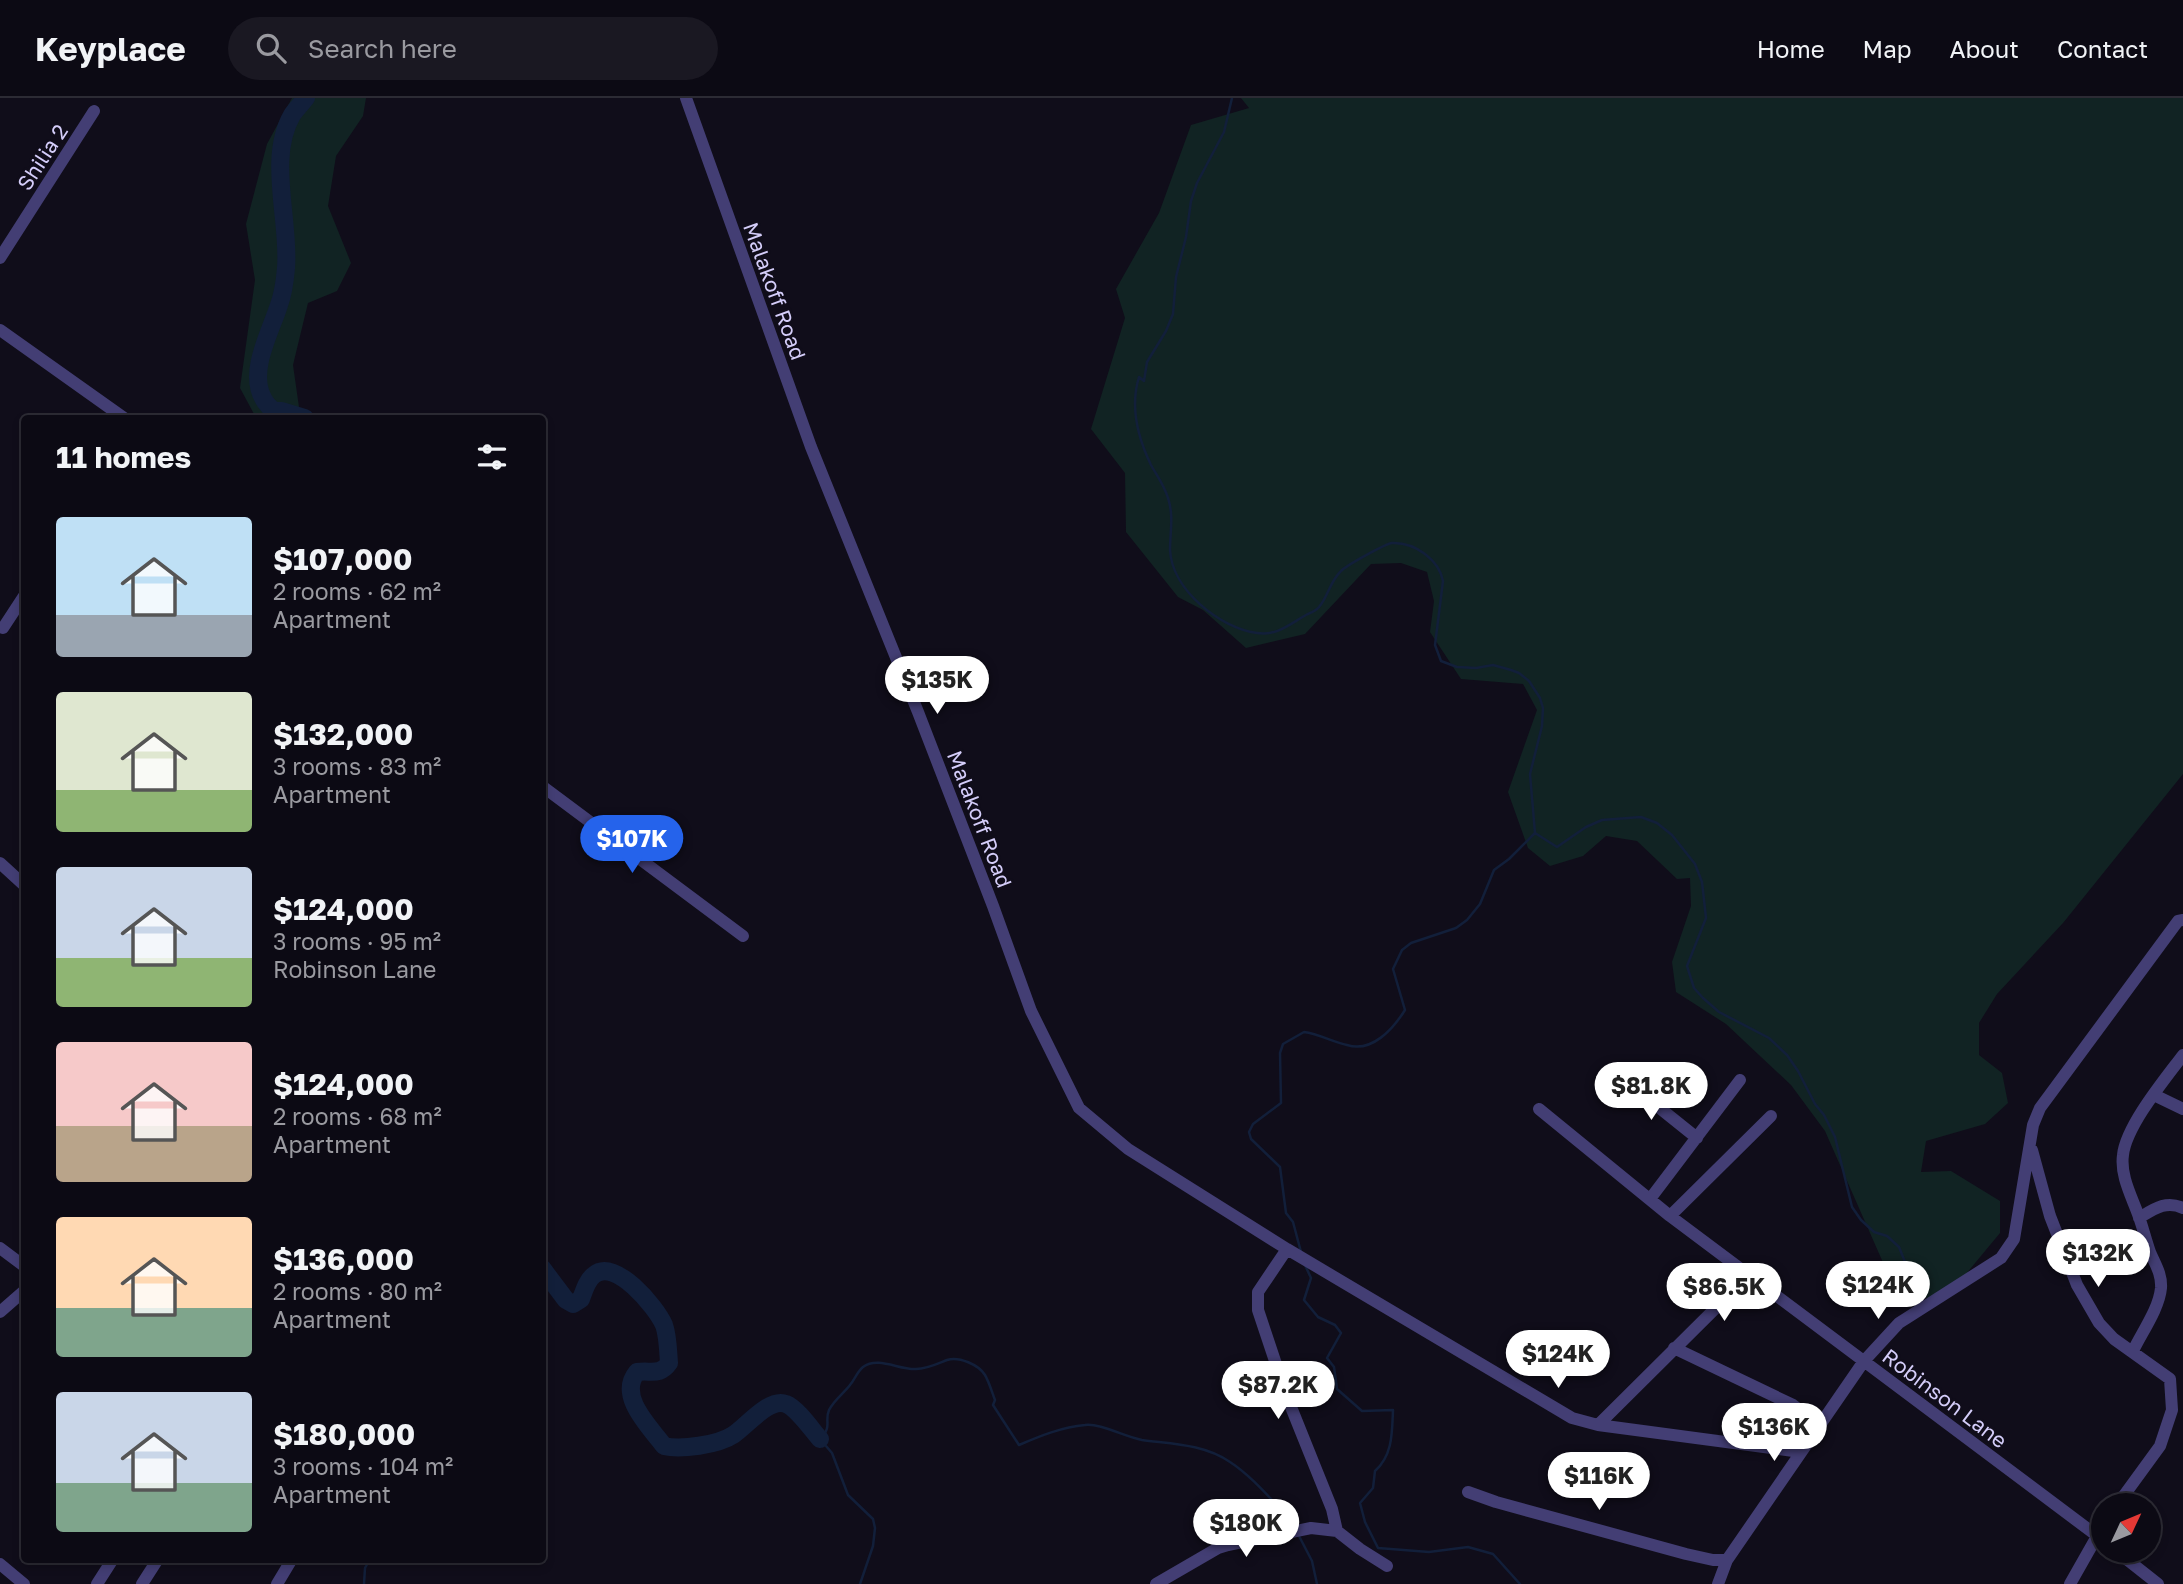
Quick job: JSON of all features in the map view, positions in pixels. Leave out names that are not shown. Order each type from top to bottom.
[{"type":"street","name":"Malakoff Road","points":[[686,98],[811,447],[928,738],[1031,1012],[1079,1108],[1128,1149],[1309,1262],[1572,1418],[1598,1425],[1801,1452]]},
{"type":"street","name":"Shilia 2","points":[[0,258],[94,111]]},
{"type":"street","points":[[0,330],[120,415]]},
{"type":"street","points":[[3,628],[21,601]]},
{"type":"street","points":[[546,789],[743,936]]},
{"type":"street","points":[[0,863],[21,882]]},
{"type":"street","points":[[1717,1584],[1727,1560],[1864,1360],[1899,1323],[2001,1258],[2014,1239],[2033,1125],[2040,1108],[2178,921],[2183,920]]},
{"type":"street","points":[[2133,1351],[2158,1301],[2161,1287],[2160,1273],[2123,1172],[2122,1156],[2126,1142],[2154,1094],[2183,1055]]},
{"type":"street","points":[[1626,1080],[1697,1138]]},
{"type":"street","points":[[1650,1199],[1740,1080]]},
{"type":"street","points":[[2154,1094],[2183,1109]]},
{"type":"street","name":"Robinson Lane","points":[[1539,1109],[1670,1216],[2091,1527]]},
{"type":"street","points":[[1670,1216],[1771,1116]]},
{"type":"street","points":[[2030,1143],[2050,1216],[2077,1285],[2099,1323],[2114,1339],[2176,1377],[2178,1411],[2160,1446],[2126,1493]]},
{"type":"street","points":[[2139,1218],[2165,1205],[2183,1208]]},
{"type":"street","points":[[0,1248],[21,1264]]},
{"type":"street","points":[[1291,1251],[1258,1292],[1258,1310],[1291,1408],[1332,1509],[1337,1531]]},
{"type":"street","points":[[1598,1425],[1749,1274]]},
{"type":"street","points":[[0,1311],[21,1294]]},
{"type":"street","points":[[1674,1348],[1793,1405],[1820,1425]]},
{"type":"street","points":[[1468,1492],[1686,1554],[1727,1560]]},
{"type":"street","points":[[1156,1584],[1218,1548],[1311,1528],[1337,1531],[1387,1566]]},
{"type":"street","points":[[2070,1584],[2091,1550]]},
{"type":"street","points":[[97,1584],[110,1563]]},
{"type":"street","points":[[142,1584],[155,1563]]},
{"type":"street","points":[[276,1584],[289,1563]]},
{"type":"street","points":[[2131,1563],[2158,1584]]},
{"type":"street","points":[[0,1564],[24,1584]]},
{"type":"shaded area","points":[[292,98],[366,98],[363,116],[336,156],[328,206],[351,263],[337,291],[308,303],[293,365],[299,415],[255,415],[240,388],[255,280],[246,224],[267,144]]},
{"type":"shaded area","points":[[1241,98],[2183,98],[2183,774],[2063,923],[1997,994],[1979,1023],[1979,1055],[2002,1073],[2008,1103],[1985,1124],[1926,1141],[1921,1172],[1951,1171],[2000,1201],[2000,1233],[1961,1280],[1932,1300],[1904,1288],[1885,1267],[1825,1131],[1791,1085],[1726,1024],[1676,992],[1672,962],[1691,906],[1690,878],[1677,879],[1637,841],[1606,836],[1583,856],[1550,866],[1528,848],[1508,792],[1537,710],[1523,684],[1461,679],[1430,632],[1434,601],[1427,572],[1401,563],[1371,564],[1305,634],[1246,648],[1203,610],[1178,597],[1126,532],[1125,473],[1091,429],[1125,318],[1116,289],[1159,213],[1191,125],[1249,108]]},
{"type":"waterway","points":[[295,415],[273,411],[263,398],[258,376],[262,351],[282,296],[286,273],[281,150],[292,115],[306,98]]},
{"type":"waterway","points":[[1232,98],[1224,132],[1197,183],[1191,201],[1176,277],[1173,314],[1147,362],[1144,381],[1139,377],[1136,388],[1135,410],[1139,433],[1146,455],[1170,505],[1170,550],[1179,579],[1200,605],[1228,624],[1257,633],[1271,633],[1316,610],[1341,571],[1382,547],[1401,543],[1417,549],[1431,559],[1443,581],[1435,645],[1441,661],[1457,667],[1493,665],[1511,670],[1529,681],[1540,698],[1543,708],[1542,726],[1530,774],[1535,833],[1557,847],[1586,827],[1602,820],[1641,817],[1657,823],[1672,835],[1695,864],[1702,882],[1706,918],[1687,966],[1694,988],[1719,1012],[1769,1038],[1787,1055],[1835,1137],[1852,1207],[1874,1232],[1887,1236],[1899,1247],[1912,1296]]},
{"type":"waterway","points":[[1301,1252],[1293,1222],[1286,1213],[1280,1167],[1251,1139],[1249,1132],[1253,1124],[1281,1103],[1280,1053],[1283,1044],[1304,1032],[1356,1047],[1365,1046],[1381,1038],[1405,1010],[1393,969],[1402,950],[1411,943],[1456,928],[1467,920],[1480,904],[1494,870],[1535,833]]},
{"type":"waterway","points":[[1305,1265],[1311,1278],[1304,1300],[1318,1317],[1335,1325],[1341,1333],[1327,1358],[1334,1367],[1337,1389],[1362,1411],[1393,1410],[1392,1435],[1388,1450],[1375,1471],[1373,1488],[1360,1503],[1365,1522],[1378,1548],[1429,1552],[1468,1547],[1493,1554],[1520,1584]]},
{"type":"waterway","points":[[546,1273],[566,1300],[573,1304],[581,1299],[594,1275],[603,1271],[613,1273],[634,1286],[660,1317],[666,1334],[669,1363],[659,1371],[637,1372],[631,1391],[638,1411],[664,1446],[699,1446],[718,1442],[738,1431],[765,1409],[779,1403],[795,1410],[820,1439]]},
{"type":"waterway","points":[[860,1584],[873,1546],[873,1519],[848,1495],[832,1453],[820,1439],[826,1431],[831,1406],[863,1367],[875,1363],[916,1369],[952,1359],[974,1365],[985,1375],[995,1400],[993,1405],[1019,1445],[1060,1430],[1091,1425],[1142,1440],[1187,1446],[1220,1456],[1247,1475],[1295,1527]]},
{"type":"waterway","points":[[1299,1536],[1312,1561],[1317,1584]]},
{"type":"waterway","points":[[364,1584],[368,1563]]}]
